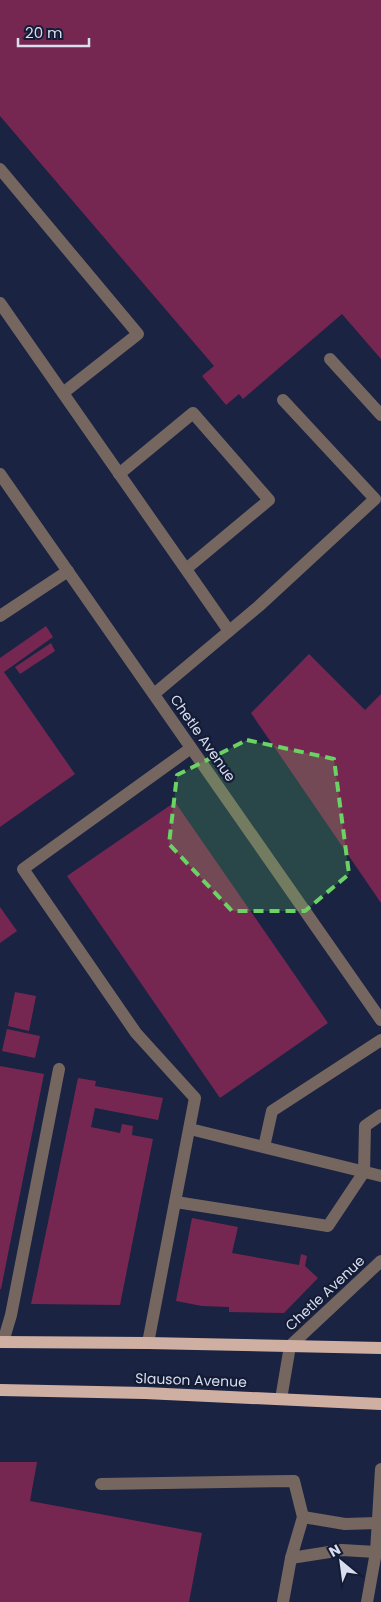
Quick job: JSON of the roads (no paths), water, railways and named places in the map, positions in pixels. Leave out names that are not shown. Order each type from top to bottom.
[{"type":"main road","points":[[2,1342],[381,1348]]},
{"type":"main road","name":"Slauson Avenue","points":[[0,1390],[145,1393],[381,1404]]},
{"type":"street","points":[[0,169],[138,334],[63,393]]},
{"type":"street","points":[[0,303],[230,631]]},
{"type":"street","points":[[330,359],[381,415]]},
{"type":"street","points":[[154,694],[289,580],[378,497],[284,400]]},
{"type":"street","points":[[119,474],[193,413],[269,500],[186,569]]},
{"type":"street","name":"Chetle Avenue","points":[[0,474],[381,1020]]},
{"type":"street","points":[[0,616],[68,571]]},
{"type":"street","points":[[148,1343],[196,1098],[136,1033],[23,869],[191,748]]},
{"type":"street","points":[[264,1147],[272,1111],[381,1040]]},
{"type":"street","points":[[2,1342],[11,1315],[59,1069]]},
{"type":"street","points":[[176,1202],[328,1226],[364,1172],[365,1126],[381,1115]]},
{"type":"street","points":[[190,1129],[381,1176]]},
{"type":"street","name":"Chetle Avenue","points":[[290,1346],[381,1261]]},
{"type":"street","points":[[281,1399],[290,1346]]},
{"type":"street","points":[[367,1602],[376,1552],[381,1469]]},
{"type":"street","points":[[101,1484],[294,1481],[303,1517],[291,1558],[283,1602]]},
{"type":"street","points":[[303,1517],[345,1524],[377,1523]]},
{"type":"street","points":[[291,1558],[342,1550],[376,1552]]}]
